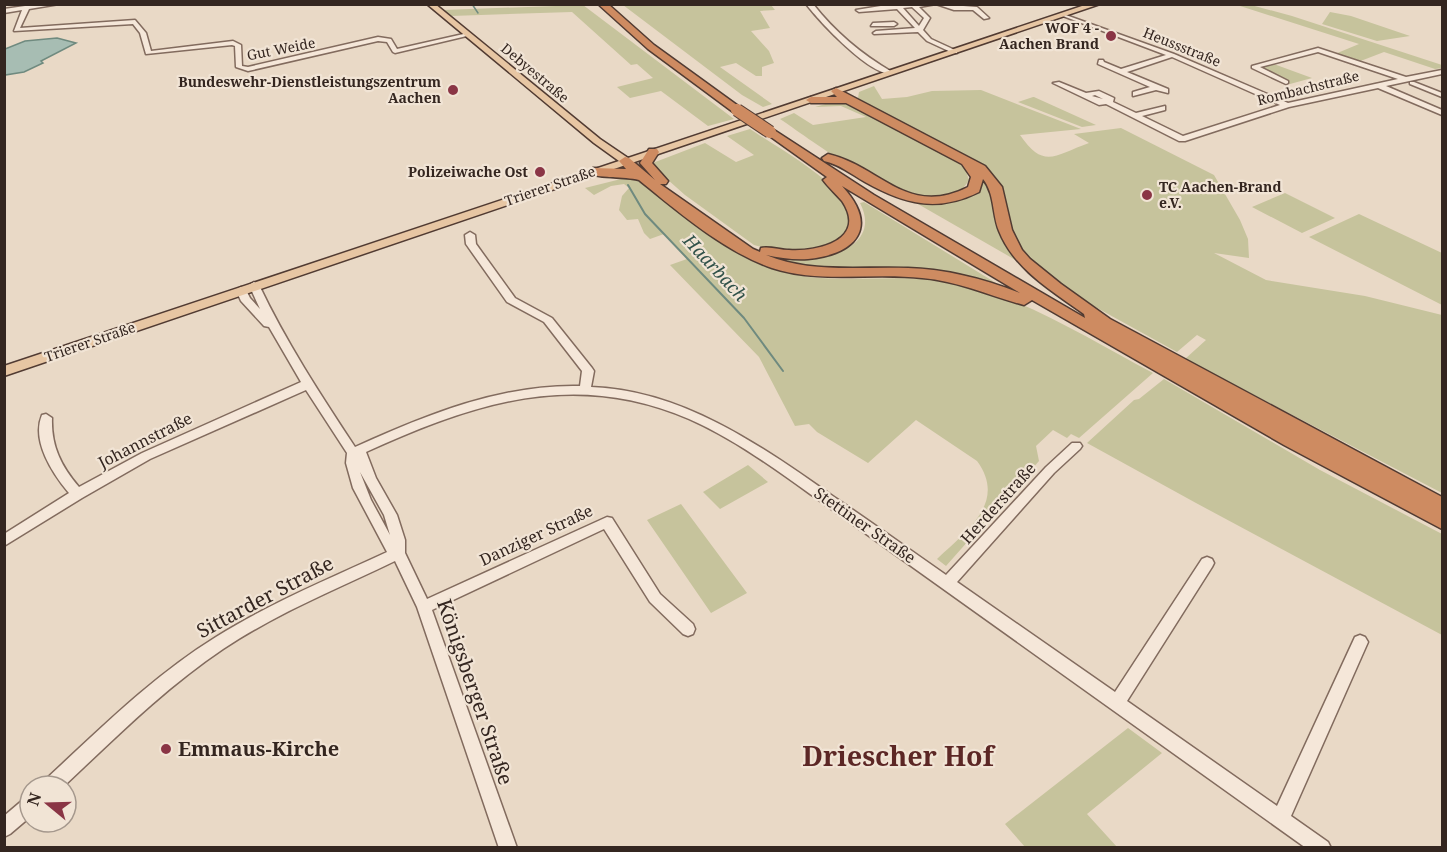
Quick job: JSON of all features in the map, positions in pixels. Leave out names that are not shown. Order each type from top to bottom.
[{"type":"highway","points":[[602,4],[651,47],[770,132],[784,135],[828,158],[1120,339]]},
{"type":"highway","points":[[613,4],[671,52],[750,106],[784,135],[928,233],[1190,378],[1356,477],[1443,521]]},
{"type":"highway","points":[[852,86],[853,100]]},
{"type":"highway","points":[[836,91],[974,163],[992,181],[999,194],[1009,241],[1025,262],[1120,339]]},
{"type":"highway","points":[[811,100],[853,100]]},
{"type":"highway","points":[[625,161],[640,168],[716,226],[752,247],[780,254],[802,255],[822,252],[838,246],[855,230],[857,214],[834,184],[791,150],[784,135]]},
{"type":"highway","points":[[653,152],[646,163],[647,166],[671,191]]},
{"type":"highway","points":[[828,158],[837,160],[894,192],[910,198],[933,201],[957,198],[974,189],[977,177],[961,157]]},
{"type":"highway","points":[[625,161],[643,178],[731,243],[763,260],[808,271],[910,273],[969,282],[1025,300],[1098,339],[1120,339]]},
{"type":"highway","points":[[593,172],[627,173],[643,178]]},
{"type":"highway","points":[[1190,378],[1443,506]]},
{"type":"main road","name":"Debyestraße","points":[[430,4],[625,161]]},
{"type":"main road","name":"Trierer Straße","points":[[4,371],[1097,4]]},
{"type":"main road","points":[[593,172],[603,162],[604,146],[653,152]]},
{"type":"street","points":[[4,11],[57,4]]},
{"type":"street","points":[[809,4],[824,24],[873,64],[890,73]]},
{"type":"street","points":[[858,10],[933,4]]},
{"type":"street","points":[[939,4],[954,8],[975,8],[986,18]]},
{"type":"street","points":[[913,5],[927,18],[920,30]]},
{"type":"street","points":[[897,6],[929,40],[955,52]]},
{"type":"street","name":"Gut Weide","points":[[26,9],[16,30],[135,22],[143,33],[148,53],[233,43],[238,45],[239,67],[248,69],[378,39],[389,40],[395,51],[468,35]]},
{"type":"street","points":[[895,15],[906,15]]},
{"type":"street","name":"Heussstraße","points":[[1065,15],[1172,55],[1287,105]]},
{"type":"street","points":[[864,17],[885,16]]},
{"type":"street","points":[[873,25],[913,22]]},
{"type":"street","points":[[876,33],[920,30]]},
{"type":"street","points":[[1286,82],[1254,67],[1318,50],[1443,95]]},
{"type":"street","points":[[1120,72],[1172,55]]},
{"type":"street","points":[[1101,61],[1100,63],[1166,91]]},
{"type":"street","name":"Rombachstraße","points":[[1135,116],[1182,139],[1287,105],[1378,85],[1441,77]]},
{"type":"street","points":[[1057,83],[1102,103],[1105,101],[1135,116],[1162,108]]},
{"type":"street","points":[[1378,85],[1443,112]]},
{"type":"street","points":[[1136,94],[1155,88]]},
{"type":"street","points":[[1425,105],[1443,103]]},
{"type":"street","points":[[470,235],[471,244],[511,300],[548,320],[588,371],[585,388]]},
{"type":"street","name":"Königsberger Straße","points":[[247,288],[245,299],[274,329],[353,453],[351,461],[355,476],[389,546],[398,553],[424,607],[508,848]]},
{"type":"street","name":"Johannstraße","points":[[4,542],[77,494],[192,434],[308,384]]},
{"type":"street","name":"Stettiner Straße","points":[[353,453],[461,407],[564,388],[585,388],[646,400],[692,415],[779,466],[1322,848]]},
{"type":"street","points":[[46,418],[44,431],[56,469],[77,494]]},
{"type":"street","name":"Herderstraße","points":[[947,584],[1050,470],[1076,446]]},
{"type":"street","name":"Danziger Straße","points":[[424,607],[607,522],[655,598],[688,629]]},
{"type":"street","name":"Sittarder Straße","points":[[64,774],[148,698],[197,659],[246,628],[398,553]]},
{"type":"street","points":[[1117,703],[1207,563]]},
{"type":"street","points":[[1281,818],[1360,642]]},
{"type":"street","points":[[4,828],[18,816]]},
{"type":"shaded area","points":[[583,5],[734,119],[708,126],[661,91],[630,98],[617,87],[653,78],[637,64],[631,65],[572,12],[451,16],[443,10]]},
{"type":"shaded area","points":[[623,5],[771,5],[775,10],[760,11],[770,28],[751,31],[769,51],[774,63],[762,67],[762,76],[756,76],[736,63],[720,67],[772,104],[763,107],[742,95]]},
{"type":"shaded area","points":[[1237,5],[1251,5],[1292,16],[1442,65],[1442,68],[1435,69],[1384,52],[1358,62],[1335,54],[1359,44]]},
{"type":"shaded area","points":[[1330,12],[1351,16],[1410,36],[1377,41],[1322,24]]},
{"type":"shaded area","points":[[57,38],[76,43],[24,72],[5,75],[5,49],[25,41]]},
{"type":"shaded area","points":[[1271,63],[1312,78],[1290,84],[1261,71],[1259,67]]},
{"type":"shaded area","points":[[874,86],[882,99],[907,97],[932,91],[981,90],[1081,129],[1020,135],[1028,146],[1043,156],[1059,155],[1089,143],[1074,134],[1121,128],[1214,175],[1240,220],[1248,239],[1249,258],[1214,253],[1266,280],[1365,296],[1442,315],[1442,493],[1185,359],[1206,340],[1197,335],[1177,352],[1070,293],[1032,264],[1013,240],[989,173],[970,158],[911,129],[858,98],[859,92]]},
{"type":"shaded area","points":[[1033,97],[1096,125],[1082,127],[1018,102]]},
{"type":"shaded area","points":[[836,101],[848,102],[952,157],[965,168],[969,180],[953,195],[930,198],[904,192],[875,180],[846,164],[780,119],[794,113],[813,125],[866,117],[841,106],[815,107]]},
{"type":"shaded area","points":[[750,129],[817,174],[840,195],[854,223],[839,242],[811,252],[775,251],[754,245],[685,195],[650,164],[705,143],[736,162],[754,155],[727,136]]},
{"type":"shaded area","points":[[984,175],[1026,266],[911,200],[944,203],[963,198],[978,186]]},
{"type":"shaded area","points":[[625,178],[638,181],[724,242],[747,256],[771,266],[795,274],[821,278],[941,280],[983,290],[1058,322],[1153,373],[1079,438],[1071,434],[1067,438],[1053,430],[1036,446],[1039,461],[946,566],[937,559],[970,527],[979,516],[985,503],[988,490],[985,476],[977,461],[916,420],[868,463],[817,432],[809,424],[795,426],[759,357],[670,265],[687,259],[664,234],[650,239],[644,233],[638,219],[627,220],[619,210],[622,196],[629,188],[624,184],[611,186],[594,195],[585,188]]},
{"type":"shaded area","points":[[1285,193],[1335,218],[1302,233],[1252,207]]},
{"type":"shaded area","points":[[864,202],[1009,291],[976,281],[805,269],[758,255],[787,260],[805,260],[830,256],[842,251],[860,238],[865,217],[860,203]]},
{"type":"shaded area","points":[[1359,214],[1442,253],[1442,305],[1309,237]]},
{"type":"shaded area","points":[[1164,379],[1320,470],[1442,534],[1442,635],[1087,443],[1134,400],[1139,399]]},
{"type":"shaded area","points":[[748,465],[768,482],[720,509],[703,492]]},
{"type":"shaded area","points":[[681,504],[747,593],[711,613],[647,520]]},
{"type":"shaded area","points":[[1128,728],[1162,753],[1087,814],[1117,847],[1025,847],[1005,824]]},
{"type":"waterway","name":"Haarbach","points":[[472,4],[478,13]]},
{"type":"waterway","name":"Haarbach","points":[[628,185],[645,214],[744,318],[783,371]]},
{"type":"place","name":"WOF 4 - Aachen Brand","points":[[1111,36]]},
{"type":"place","name":"Bundeswehr-Dienstleistungszentrum Aachen","points":[[453,90]]},
{"type":"place","name":"Polizeiwache Ost","points":[[540,172]]},
{"type":"place","name":"TC Aachen-Brand e.V.","points":[[1147,195]]},
{"type":"place","name":"Emmaus-Kirche","points":[[166,749]]},
{"type":"district","name":"Driescher Hof","points":[[898,757]]}]
